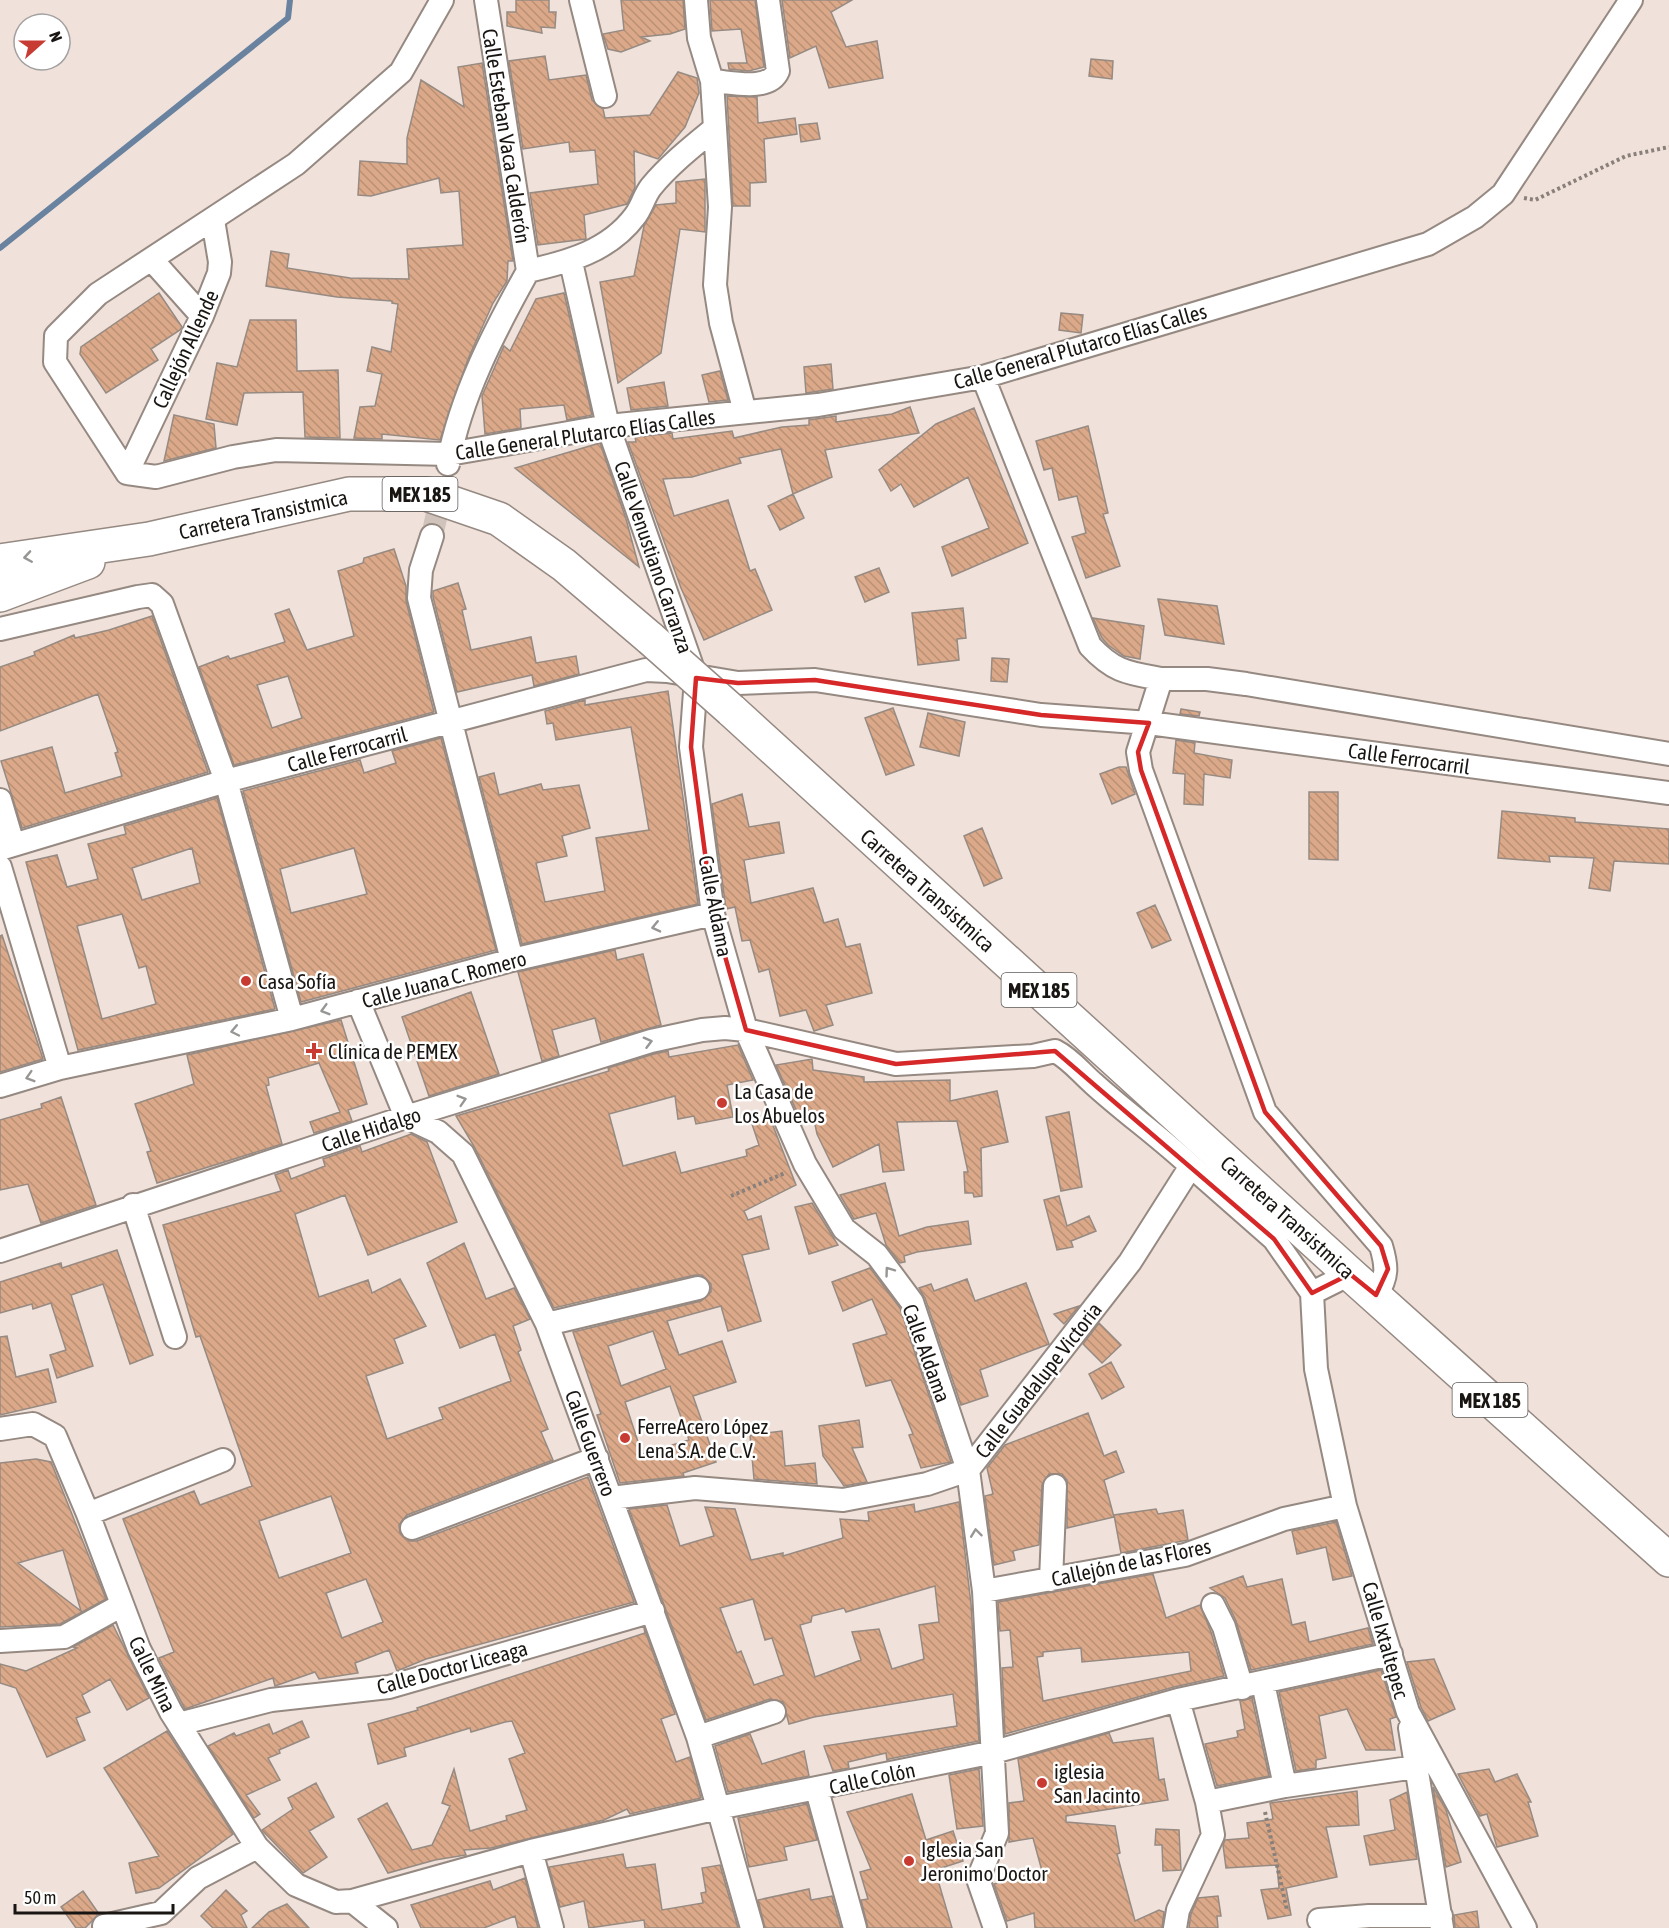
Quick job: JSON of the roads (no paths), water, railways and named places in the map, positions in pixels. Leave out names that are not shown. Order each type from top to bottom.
[{"type":"main road","name":"Carretera Transistmica","points":[[0,561],[149,539],[349,494],[426,494],[498,519],[564,565],[732,710],[1350,1274],[1669,1560]]},
{"type":"main road","name":"Carretera Transistmica","points":[[0,596],[149,539]]},
{"type":"street","points":[[127,473],[55,362],[53,348],[56,336],[98,294],[296,164],[401,72],[442,0]]},
{"type":"street","name":"Calle Esteban Vaca Calderón","points":[[486,0],[528,271]]},
{"type":"street","points":[[581,0],[605,96]]},
{"type":"street","points":[[696,0],[699,38],[712,81],[720,207],[715,285],[721,323],[745,412]]},
{"type":"street","points":[[712,81],[767,83],[775,78],[778,71],[768,0]]},
{"type":"street","name":"Calle General Plutarco Elías Calles","points":[[127,473],[156,477],[276,450],[448,459],[608,426],[818,405],[983,377],[1428,244],[1475,217],[1503,194],[1631,0]]},
{"type":"street","points":[[448,459],[470,386],[497,327],[528,271],[572,261],[608,243],[637,213],[650,188],[715,128]]},
{"type":"street","name":"Callejón Allende","points":[[127,473],[202,316],[219,273],[220,262],[213,220]]},
{"type":"street","points":[[152,260],[202,316]]},
{"type":"street","name":"Calle Venustiano Carranza","points":[[572,261],[608,426],[696,678]]},
{"type":"street","points":[[983,377],[1090,646],[1106,663],[1123,672],[1161,679],[1207,679],[1246,684],[1669,754]]},
{"type":"street","points":[[432,536],[421,570],[419,598],[453,722],[512,960]]},
{"type":"street","points":[[0,628],[152,595],[162,604],[169,617],[226,781],[292,1019]]},
{"type":"street","name":"Calle Ferrocarril","points":[[7,847],[226,781],[646,670],[667,670],[696,678],[738,683],[815,680],[1041,715],[1149,723],[1669,793]]},
{"type":"street","name":"Calle Aldama","points":[[696,678],[690,747],[713,914],[746,1030],[805,1164],[844,1228],[877,1255],[912,1302],[968,1470],[984,1591],[997,1833],[978,1879],[995,1928]]},
{"type":"street","points":[[1161,679],[1138,752],[1141,770],[1265,1112],[1381,1246],[1388,1269],[1383,1285],[1376,1295]]},
{"type":"street","points":[[0,800],[7,847]]},
{"type":"street","points":[[0,867],[60,1068]]},
{"type":"street","name":"Calle Juana C. Romero","points":[[0,1086],[60,1068],[292,1019],[512,960],[713,914]]},
{"type":"street","points":[[358,1001],[406,1117]]},
{"type":"street","name":"Calle Hidalgo","points":[[0,1251],[133,1205],[651,1041],[725,1028],[746,1030],[896,1064],[1033,1056],[1055,1051],[1065,1056],[1094,1085],[1159,1135],[1191,1166]]},
{"type":"street","name":"Calle Guerrero","points":[[406,1117],[438,1132],[463,1154],[547,1324],[698,1737],[752,1928]]},
{"type":"street","points":[[1191,1166],[1274,1239],[1312,1293],[1350,1274]]},
{"type":"street","name":"Calle Guadalupe Victoria","points":[[611,1498],[695,1488],[843,1500],[927,1484],[968,1470],[1130,1262],[1191,1166]]},
{"type":"street","points":[[133,1205],[175,1337]]},
{"type":"street","points":[[547,1324],[698,1288]]},
{"type":"street","name":"Calle Ixtaltepec","points":[[1312,1293],[1312,1328],[1316,1369],[1345,1506],[1408,1712],[1525,1928]]},
{"type":"street","name":"Calle Mina","points":[[0,1429],[33,1424],[55,1436],[88,1514],[139,1649],[178,1724],[257,1847],[296,1885],[336,1902],[352,1901]]},
{"type":"street","points":[[412,1528],[597,1458]]},
{"type":"street","points":[[88,1514],[223,1460]]},
{"type":"street","points":[[1051,1580],[1055,1486]]},
{"type":"street","name":"Callejón de las Flores","points":[[984,1591],[1185,1555],[1284,1519],[1345,1506]]},
{"type":"street","points":[[0,1641],[64,1637],[122,1605]]},
{"type":"street","points":[[1213,1605],[1253,1685],[1285,1786]]},
{"type":"street","name":"Calle Doctor Liceaga","points":[[178,1724],[271,1700],[389,1688],[653,1611]]},
{"type":"street","name":"Calle Colón","points":[[352,1901],[531,1851],[718,1808],[817,1790],[994,1752],[1178,1700],[1392,1654]]},
{"type":"street","points":[[1175,1928],[1178,1910],[1213,1835],[1207,1802],[1178,1700]]},
{"type":"street","points":[[698,1737],[774,1712]]},
{"type":"street","points":[[1319,1920],[1369,1916],[1441,1922],[1408,1712]]},
{"type":"street","points":[[1207,1802],[1285,1786],[1416,1767]]},
{"type":"street","points":[[817,1790],[855,1928]]},
{"type":"street","points":[[104,1926],[161,1913],[198,1878],[257,1847]]},
{"type":"street","points":[[531,1851],[552,1928]]},
{"type":"street","points":[[352,1901],[386,1928]]},
{"type":"waterway","points":[[0,248],[288,18],[290,0]]},
{"type":"tunnel","points":[[432,536],[448,464]]},
{"type":"place","name":"Casa Sofía","points":[[246,981]]},
{"type":"place","name":"Clínica de PEMEX","points":[[314,1051]]},
{"type":"place","name":"La Casa de Los Abuelos","points":[[722,1103]]},
{"type":"place","name":"FerreAcero López Lena S.A. de C.V.","points":[[625,1438]]},
{"type":"place","name":"iglesia San Jacinto","points":[[1042,1783]]},
{"type":"place","name":"Iglesia San Jeronimo Doctor","points":[[909,1861]]}]
